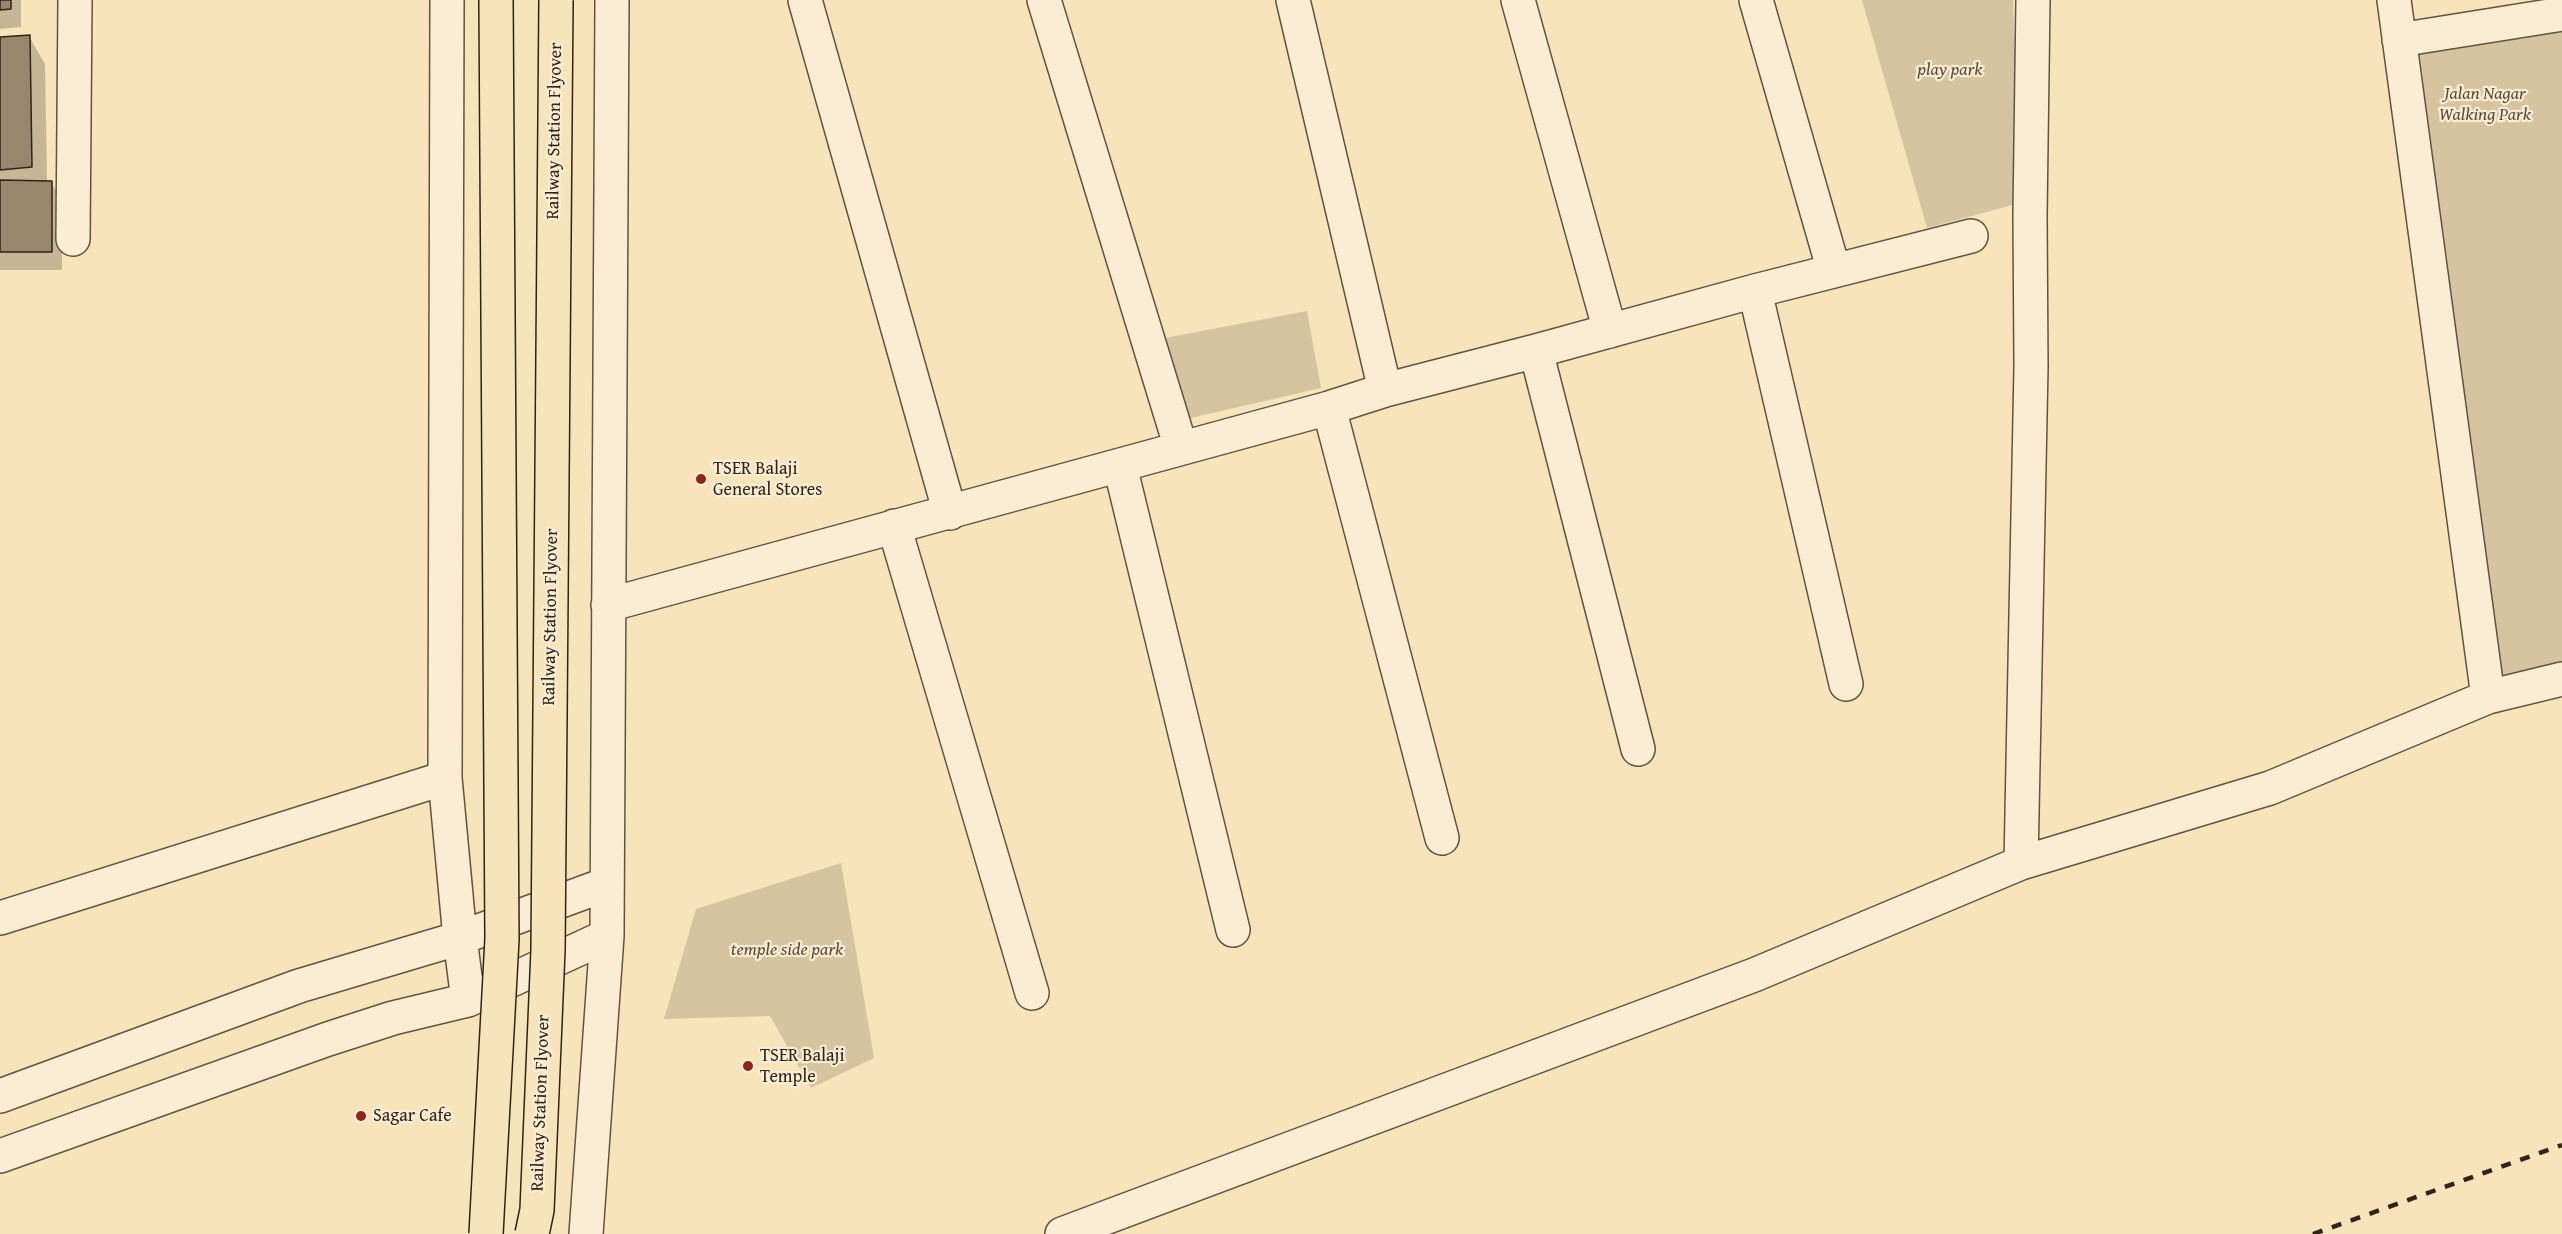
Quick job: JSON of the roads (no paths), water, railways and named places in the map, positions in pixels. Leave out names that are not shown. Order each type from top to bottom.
[{"type":"main road","points":[[486,1234],[502,939],[496,0]]},
{"type":"main road","name":"Railway Station Flyover","points":[[532,1234],[537,1210],[548,950],[556,0]]},
{"type":"street","points":[[73,239],[75,0]]},
{"type":"street","points":[[447,0],[445,778],[468,1000]]},
{"type":"street","points":[[586,1234],[607,936],[612,0]]},
{"type":"street","points":[[804,0],[950,513]]},
{"type":"street","points":[[1044,0],[1181,448]]},
{"type":"street","points":[[1293,0],[1385,390]]},
{"type":"street","points":[[1518,0],[1610,331]]},
{"type":"street","points":[[1756,0],[1834,271]]},
{"type":"street","points":[[2021,863],[2031,379],[2030,215],[2033,0]]},
{"type":"street","points":[[2394,0],[2488,697]]},
{"type":"street","points":[[2399,39],[2562,14]]},
{"type":"street","points":[[608,605],[1120,466],[1329,408],[1385,390],[1971,236]]},
{"type":"street","points":[[1755,291],[1846,684]]},
{"type":"street","points":[[1536,351],[1638,749]]},
{"type":"street","points":[[1329,408],[1443,838]]},
{"type":"street","points":[[1120,466],[1233,930]]},
{"type":"street","points":[[894,526],[1032,993]]},
{"type":"street","points":[[1062,1234],[1754,975],[2021,863],[2270,788],[2488,697],[2562,679]]},
{"type":"street","points":[[0,918],[445,778]]},
{"type":"street","points":[[0,1095],[299,986],[460,938],[607,884]]},
{"type":"street","points":[[0,1156],[328,1039],[393,1018],[468,1000],[607,936]]},
{"type":"railway","points":[[2313,1234],[2562,1145]]},
{"type":"place","name":"TSER Balaji General Stores","points":[[701,479]]},
{"type":"place","name":"TSER Balaji Temple","points":[[748,1066]]},
{"type":"place","name":"Sagar Cafe","points":[[361,1116]]},
{"type":"park label","name":"play park","points":[[1950,70]]},
{"type":"park label","name":"Jalan Nagar Walking Park","points":[[2485,104]]},
{"type":"park label","name":"temple side park","points":[[787,950]]}]
